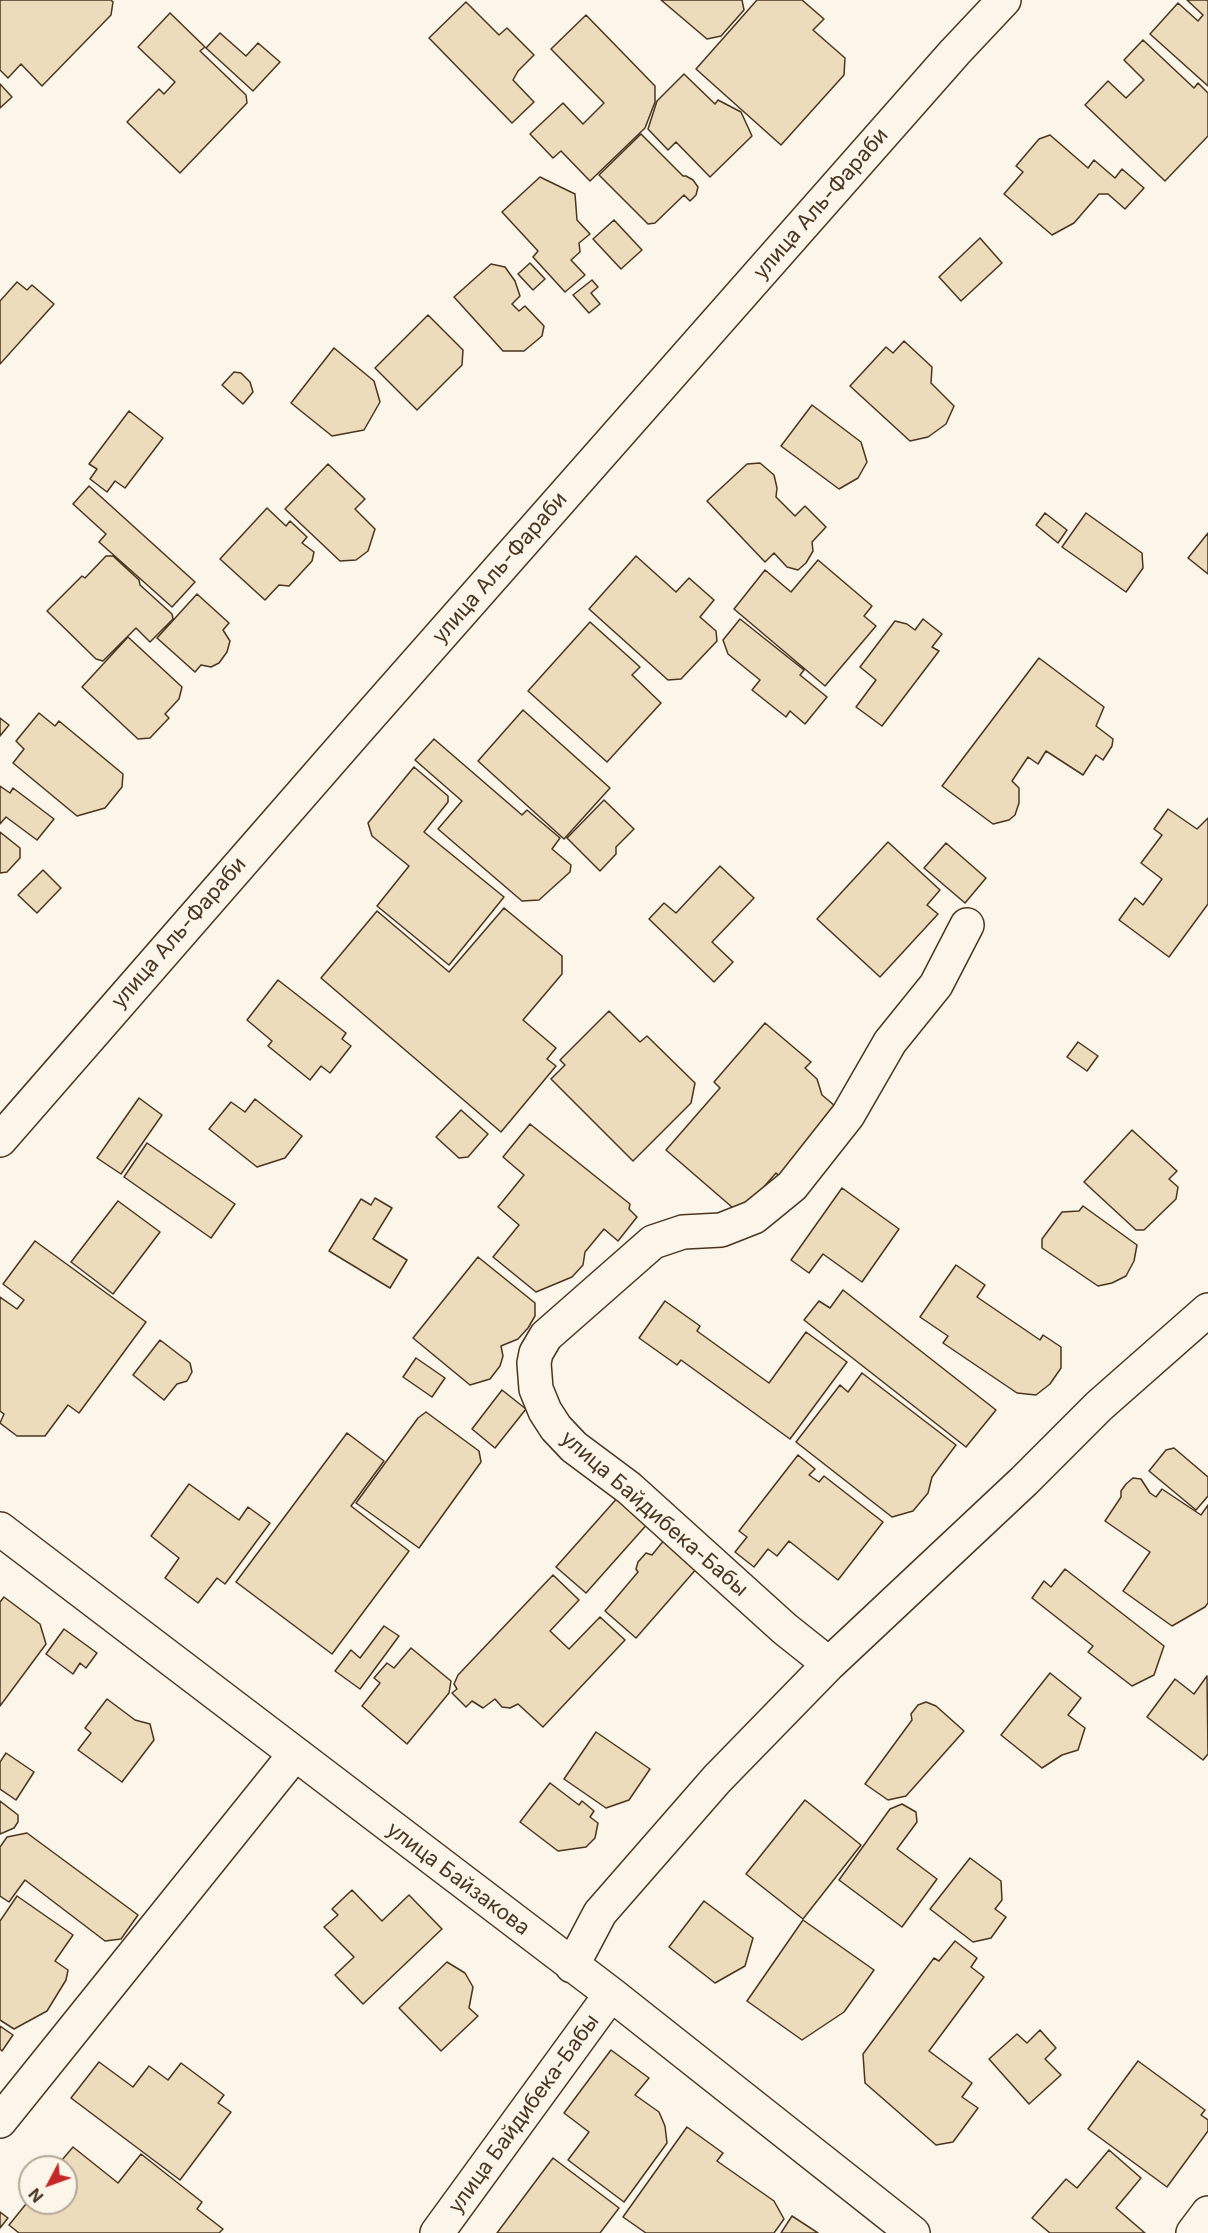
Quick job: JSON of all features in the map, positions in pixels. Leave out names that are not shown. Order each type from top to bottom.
[{"type":"street","name":"улица Аль-Фараби","points":[[0,1140],[352,736],[955,52],[1004,0]]},
{"type":"street","name":"улица Байдибека-Бабы","points":[[829,1664],[785,1629],[629,1488],[574,1447],[556,1428],[545,1411],[536,1389],[534,1363],[536,1353],[546,1336],[653,1242],[683,1232],[721,1230],[754,1217],[792,1186],[848,1115],[890,1042],[936,985],[967,925]]},
{"type":"street","points":[[572,1966],[600,1913],[717,1779],[829,1664],[1024,1481],[1099,1406],[1208,1310]]},
{"type":"street","name":"улица Байзакова","points":[[0,1530],[611,1994],[913,2233]]},
{"type":"street","points":[[0,2121],[294,1754]]},
{"type":"street","name":"улица Байдибека-Бабы","points":[[436,2233],[611,1994]]},
{"type":"street","points":[[1193,2233],[1208,2213]]},
{"type":"building","points":[[0,0],[111,0],[113,2],[111,15],[42,86],[21,64],[8,78],[0,70]]},
{"type":"building","points":[[661,0],[742,0],[744,10],[721,36],[707,39]]},
{"type":"building","points":[[757,0],[802,0],[824,19],[813,30],[845,58],[844,75],[781,145],[696,69]]},
{"type":"building","points":[[1187,0],[1208,0],[1208,86],[1150,34],[1178,3],[1198,21],[1203,15]]},
{"type":"building","points":[[466,2],[499,35],[507,28],[534,55],[518,71],[513,80],[534,102],[512,123],[429,38]]},
{"type":"building","points":[[170,13],[205,47],[200,51],[246,95],[247,103],[180,173],[127,122],[159,89],[164,94],[175,82],[138,47]]},
{"type":"building","points":[[586,15],[655,86],[655,102],[645,128],[590,181],[561,151],[553,158],[530,134],[563,103],[583,124],[604,103],[551,49]]},
{"type":"building","points":[[220,33],[246,56],[258,43],[280,62],[253,91],[206,48]]},
{"type":"building","points":[[1143,40],[1194,88],[1198,83],[1208,93],[1208,136],[1165,181],[1085,105],[1108,81],[1126,98],[1144,80],[1124,60]]},
{"type":"building","points":[[684,74],[715,104],[718,100],[741,112],[752,136],[710,177],[676,142],[668,150],[648,129],[657,101]]},
{"type":"building","points":[[0,84],[12,97],[0,108]]},
{"type":"building","points":[[641,134],[683,176],[693,180],[698,187],[696,195],[690,201],[684,195],[655,223],[648,224],[599,175]]},
{"type":"building","points":[[1050,135],[1088,168],[1094,160],[1115,178],[1122,169],[1144,188],[1125,209],[1108,194],[1099,194],[1074,223],[1052,235],[1004,194],[1023,172],[1016,166],[1039,139]]},
{"type":"building","points":[[540,177],[575,194],[577,220],[590,234],[579,243],[580,252],[571,260],[585,275],[565,292],[533,257],[538,251],[502,212]]},
{"type":"building","points":[[614,220],[642,250],[621,269],[593,239]]},
{"type":"building","points":[[980,238],[1002,263],[961,301],[939,277]]},
{"type":"building","points":[[530,263],[545,279],[533,290],[518,274]]},
{"type":"building","points":[[491,264],[505,267],[515,281],[520,296],[512,304],[519,311],[525,306],[544,326],[542,336],[524,351],[503,351],[454,297]]},
{"type":"building","points":[[592,280],[598,287],[591,293],[600,304],[589,313],[573,295]]},
{"type":"building","points":[[17,282],[27,290],[32,285],[54,304],[0,364],[0,301]]},
{"type":"building","points":[[428,315],[463,350],[462,365],[417,410],[375,368]]},
{"type":"building","points":[[904,341],[932,367],[931,383],[954,406],[946,424],[928,437],[910,441],[850,386],[886,347],[893,353]]},
{"type":"building","points":[[334,348],[374,381],[380,402],[364,430],[332,436],[291,403]]},
{"type":"building","points":[[234,372],[241,373],[250,382],[253,392],[243,404],[222,385]]},
{"type":"building","points":[[812,405],[861,442],[867,462],[858,478],[839,489],[781,446]]},
{"type":"building","points":[[129,411],[163,438],[125,488],[115,481],[107,492],[90,479],[97,469],[89,464]]},
{"type":"building","points":[[760,463],[774,475],[777,488],[776,497],[795,516],[805,506],[826,527],[812,542],[813,551],[806,563],[798,570],[787,567],[774,553],[765,562],[707,501],[747,464]]},
{"type":"building","points":[[328,464],[365,499],[355,509],[375,529],[368,551],[356,560],[340,561],[285,509]]},
{"type":"building","points":[[89,486],[195,582],[172,607],[99,542],[106,534],[73,504]]},
{"type":"building","points":[[267,508],[286,526],[290,521],[307,537],[302,543],[314,552],[312,561],[289,586],[279,585],[265,600],[220,559]]},
{"type":"building","points":[[1045,513],[1067,530],[1058,543],[1036,525]]},
{"type":"building","points":[[1086,513],[1142,553],[1143,568],[1126,592],[1062,547]]},
{"type":"building","points":[[1208,533],[1208,574],[1188,558]]},
{"type":"building","points":[[106,556],[113,556],[139,580],[140,585],[172,614],[173,619],[150,642],[136,628],[103,661],[96,659],[47,611]]},
{"type":"building","points":[[636,556],[676,592],[689,578],[714,600],[700,617],[716,631],[717,641],[681,679],[668,680],[589,609]]},
{"type":"building","points":[[818,560],[872,606],[864,616],[876,626],[825,686],[734,609],[765,570],[791,592]]},
{"type":"building","points":[[197,594],[229,623],[223,630],[230,641],[227,652],[219,663],[211,667],[201,665],[195,672],[157,638]]},
{"type":"building","points":[[740,619],[804,670],[800,675],[827,697],[805,724],[790,711],[786,717],[752,690],[760,680],[728,654],[723,640]]},
{"type":"building","points":[[923,619],[942,634],[932,647],[939,651],[882,726],[856,707],[876,680],[860,667],[895,621],[907,624],[915,630]]},
{"type":"building","points":[[590,622],[640,667],[632,675],[661,703],[607,762],[528,691]]},
{"type":"building","points":[[128,637],[182,687],[179,699],[165,714],[169,718],[150,738],[138,739],[82,687]]},
{"type":"building","points":[[1039,658],[1104,707],[1096,726],[1113,739],[1112,746],[1103,760],[1096,755],[1083,775],[1046,751],[1038,764],[1028,757],[1012,781],[1019,788],[1019,803],[1015,815],[1009,820],[993,824],[942,786]]},
{"type":"building","points":[[523,710],[610,788],[564,839],[478,761]]},
{"type":"building","points":[[39,713],[55,726],[59,721],[123,774],[122,787],[105,808],[77,816],[13,763],[24,749],[16,741]]},
{"type":"building","points":[[0,718],[9,725],[0,736]]},
{"type":"building","points":[[434,739],[522,815],[527,810],[560,838],[552,849],[571,865],[570,872],[539,900],[522,901],[438,829],[462,801],[415,760]]},
{"type":"building","points":[[414,767],[448,796],[448,802],[424,832],[504,897],[449,965],[377,906],[409,866],[372,836],[368,823]]},
{"type":"building","points":[[0,786],[10,793],[13,788],[54,819],[37,840],[6,817],[0,824]]},
{"type":"building","points":[[604,800],[634,829],[616,847],[616,854],[600,871],[567,838]]},
{"type":"building","points":[[1168,809],[1197,829],[1208,818],[1208,904],[1169,957],[1119,920],[1135,898],[1143,905],[1162,879],[1141,863],[1162,835],[1154,829]]},
{"type":"building","points":[[0,832],[20,848],[20,858],[7,872],[0,873]]},
{"type":"building","points":[[888,842],[940,890],[927,905],[938,914],[880,977],[817,919]]},
{"type":"building","points":[[946,843],[986,878],[965,903],[924,868]]},
{"type":"building","points":[[720,866],[754,898],[712,942],[733,962],[714,982],[649,919],[664,903],[676,913]]},
{"type":"building","points":[[43,870],[61,888],[37,913],[18,895]]},
{"type":"building","points":[[504,908],[562,956],[562,974],[523,1020],[556,1048],[547,1059],[556,1066],[501,1132],[321,978],[377,911],[449,972]]},
{"type":"building","points":[[278,980],[346,1033],[342,1039],[351,1046],[330,1073],[321,1066],[310,1080],[268,1046],[272,1041],[247,1020]]},
{"type":"building","points":[[609,1011],[640,1042],[647,1036],[695,1083],[691,1103],[633,1161],[551,1079],[565,1065],[560,1060]]},
{"type":"building","points":[[765,1023],[811,1062],[805,1068],[817,1079],[822,1095],[841,1111],[783,1179],[776,1173],[740,1214],[666,1150],[720,1088],[714,1082]]},
{"type":"building","points":[[1078,1042],[1098,1056],[1087,1071],[1067,1057]]},
{"type":"building","points":[[139,1098],[162,1115],[121,1174],[97,1158]]},
{"type":"building","points":[[255,1099],[302,1136],[285,1158],[257,1167],[209,1129],[231,1102],[245,1112]]},
{"type":"building","points":[[461,1110],[488,1134],[468,1157],[459,1158],[436,1137]]},
{"type":"building","points":[[530,1124],[630,1204],[629,1209],[637,1217],[618,1241],[604,1229],[585,1252],[583,1265],[572,1277],[536,1292],[493,1257],[519,1225],[498,1207],[524,1175],[503,1157]]},
{"type":"building","points":[[1132,1130],[1177,1171],[1169,1179],[1178,1187],[1176,1199],[1144,1230],[1136,1230],[1084,1182]]},
{"type":"building","points":[[147,1143],[235,1204],[211,1238],[124,1177]]},
{"type":"building","points":[[842,1188],[899,1229],[862,1282],[823,1254],[809,1273],[791,1260]]},
{"type":"building","points":[[375,1198],[392,1208],[373,1239],[407,1260],[390,1288],[329,1251],[361,1199],[371,1205]]},
{"type":"building","points":[[118,1201],[160,1232],[113,1294],[71,1262]]},
{"type":"building","points":[[1083,1206],[1137,1245],[1134,1261],[1126,1276],[1112,1283],[1098,1286],[1042,1248],[1042,1239],[1062,1212],[1079,1211]]},
{"type":"building","points":[[35,1241],[146,1322],[79,1413],[68,1405],[45,1436],[17,1436],[0,1423],[4,1414],[0,1411],[0,1297],[17,1309],[24,1300],[3,1284]]},
{"type":"building","points":[[478,1257],[535,1303],[535,1316],[518,1339],[501,1346],[503,1356],[500,1366],[490,1379],[470,1385],[413,1338]]},
{"type":"building","points":[[956,1265],[985,1285],[977,1297],[1040,1340],[1043,1335],[1061,1347],[1061,1368],[1050,1384],[1036,1395],[1017,1393],[943,1343],[948,1336],[920,1317]]},
{"type":"building","points":[[843,1290],[996,1410],[966,1447],[804,1320],[819,1301],[830,1308]]},
{"type":"building","points":[[665,1301],[700,1326],[697,1331],[769,1383],[806,1332],[847,1362],[790,1439],[681,1360],[677,1365],[639,1338]]},
{"type":"building","points":[[160,1340],[190,1363],[192,1372],[187,1381],[177,1384],[164,1400],[133,1375]]},
{"type":"building","points":[[416,1358],[445,1378],[432,1397],[403,1377]]},
{"type":"building","points":[[862,1373],[956,1445],[932,1477],[928,1493],[913,1511],[892,1517],[796,1442],[840,1385],[848,1392]]},
{"type":"building","points":[[502,1390],[526,1409],[495,1448],[472,1429]]},
{"type":"building","points":[[426,1412],[479,1451],[481,1462],[419,1548],[356,1503],[418,1418]]},
{"type":"building","points":[[347,1433],[384,1461],[351,1506],[409,1551],[332,1654],[236,1582]]},
{"type":"building","points":[[1174,1448],[1208,1477],[1208,1496],[1196,1510],[1149,1471],[1166,1450]]},
{"type":"building","points":[[798,1455],[815,1469],[809,1475],[819,1482],[824,1476],[883,1522],[838,1580],[789,1541],[777,1556],[768,1549],[754,1567],[735,1552],[747,1537],[739,1531]]},
{"type":"building","points":[[1133,1478],[1141,1479],[1150,1493],[1156,1497],[1162,1489],[1201,1515],[1208,1505],[1208,1603],[1172,1626],[1123,1591],[1150,1552],[1105,1521],[1121,1497],[1121,1491]]},
{"type":"building","points":[[189,1484],[239,1520],[248,1507],[270,1523],[225,1584],[217,1578],[198,1603],[165,1578],[179,1558],[151,1536]]},
{"type":"building","points":[[620,1495],[650,1521],[586,1593],[556,1567]]},
{"type":"building","points":[[665,1539],[698,1567],[636,1638],[605,1611],[638,1572],[636,1569],[638,1562],[646,1553],[652,1555]]},
{"type":"building","points":[[1065,1569],[1164,1646],[1154,1675],[1132,1686],[1088,1652],[1093,1646],[1032,1598],[1044,1581],[1051,1587]]},
{"type":"building","points":[[553,1575],[579,1600],[550,1631],[569,1649],[600,1617],[625,1640],[543,1727],[518,1704],[510,1708],[502,1707],[495,1699],[483,1708],[472,1701],[466,1707],[452,1693],[457,1689],[454,1684],[458,1675]]},
{"type":"building","points":[[4,1597],[40,1624],[46,1644],[0,1706],[0,1602]]},
{"type":"building","points":[[384,1626],[399,1636],[360,1689],[335,1671],[351,1650],[360,1658]]},
{"type":"building","points":[[64,1629],[97,1653],[86,1668],[80,1663],[73,1674],[46,1654]]},
{"type":"building","points":[[411,1648],[451,1681],[449,1693],[407,1744],[362,1706],[380,1683],[374,1678],[387,1663],[394,1668]]},
{"type":"building","points":[[1050,1673],[1081,1698],[1068,1715],[1085,1728],[1078,1750],[1062,1755],[1042,1768],[1001,1735]]},
{"type":"building","points":[[1207,1676],[1208,1754],[1203,1760],[1147,1717],[1175,1679],[1194,1694]]},
{"type":"building","points":[[107,1699],[135,1720],[150,1724],[154,1740],[122,1782],[78,1750],[91,1733],[85,1728]]},
{"type":"building","points":[[926,1702],[936,1706],[964,1731],[906,1796],[888,1800],[865,1784],[912,1720],[911,1714],[918,1705]]},
{"type":"building","points":[[596,1732],[650,1769],[629,1800],[606,1808],[564,1779]]},
{"type":"building","points":[[6,1753],[34,1772],[16,1800],[0,1789],[0,1762]]},
{"type":"building","points":[[550,1783],[579,1805],[582,1801],[594,1811],[590,1817],[598,1823],[595,1838],[586,1847],[558,1851],[520,1822]]},
{"type":"building","points":[[805,1800],[861,1845],[803,1919],[746,1874]]},
{"type":"building","points":[[0,1801],[18,1815],[18,1822],[14,1828],[0,1834]]},
{"type":"building","points":[[902,1804],[916,1812],[917,1822],[897,1849],[937,1879],[902,1927],[839,1880],[890,1809]]},
{"type":"building","points":[[27,1833],[138,1915],[121,1939],[105,1941],[25,1880],[9,1902],[0,1896],[0,1847],[7,1837]]},
{"type":"building","points":[[970,1858],[1001,1881],[1002,1900],[995,1909],[1006,1917],[991,1938],[973,1942],[930,1909]]},
{"type":"building","points":[[352,1890],[382,1921],[409,1895],[442,1929],[363,2004],[335,1975],[354,1957],[324,1927],[338,1915],[332,1909]]},
{"type":"building","points":[[17,1896],[73,1935],[55,1961],[68,1970],[66,1980],[47,2011],[14,2029],[0,2020],[0,1921]]},
{"type":"building","points":[[704,1901],[753,1938],[745,1966],[715,1983],[669,1947]]},
{"type":"building","points":[[803,1920],[874,1970],[844,2012],[802,2040],[747,2001]]},
{"type":"building","points":[[955,1941],[977,1958],[971,1967],[984,1977],[929,2051],[972,2083],[962,2097],[978,2108],[953,2142],[936,2145],[865,2083],[863,2054],[934,1958],[939,1961]]},
{"type":"building","points":[[447,1962],[465,1973],[473,1987],[469,2008],[478,2016],[441,2051],[399,2008]]},
{"type":"building","points":[[0,2026],[13,2035],[2,2051],[0,2049]]},
{"type":"building","points":[[1040,2030],[1056,2048],[1045,2059],[1061,2075],[1029,2104],[989,2059],[1017,2034],[1027,2043]]},
{"type":"building","points":[[611,2050],[649,2078],[635,2095],[659,2112],[665,2126],[667,2143],[624,2202],[568,2160],[589,2132],[564,2113]]},
{"type":"building","points":[[1138,2061],[1205,2110],[1201,2115],[1208,2120],[1208,2131],[1167,2187],[1088,2129]]},
{"type":"building","points":[[99,2062],[133,2087],[149,2066],[168,2080],[181,2063],[224,2095],[218,2103],[231,2112],[180,2180],[71,2098]]},
{"type":"building","points":[[687,2127],[723,2153],[717,2161],[774,2201],[784,2219],[774,2233],[646,2233],[623,2217]]},
{"type":"building","points":[[73,2147],[118,2183],[141,2154],[202,2202],[197,2209],[223,2229],[219,2233],[19,2233],[9,2225],[18,2214],[78,2215],[78,2155],[66,2155]]},
{"type":"building","points":[[1109,2150],[1141,2178],[1116,2208],[1145,2233],[1050,2233],[1032,2218],[1066,2179],[1077,2188]]},
{"type":"building","points":[[553,2158],[619,2208],[600,2233],[497,2233]]},
{"type":"building","points":[[0,2212],[8,2218],[0,2228]]},
{"type":"building","points":[[792,2216],[818,2233],[781,2233]]}]
